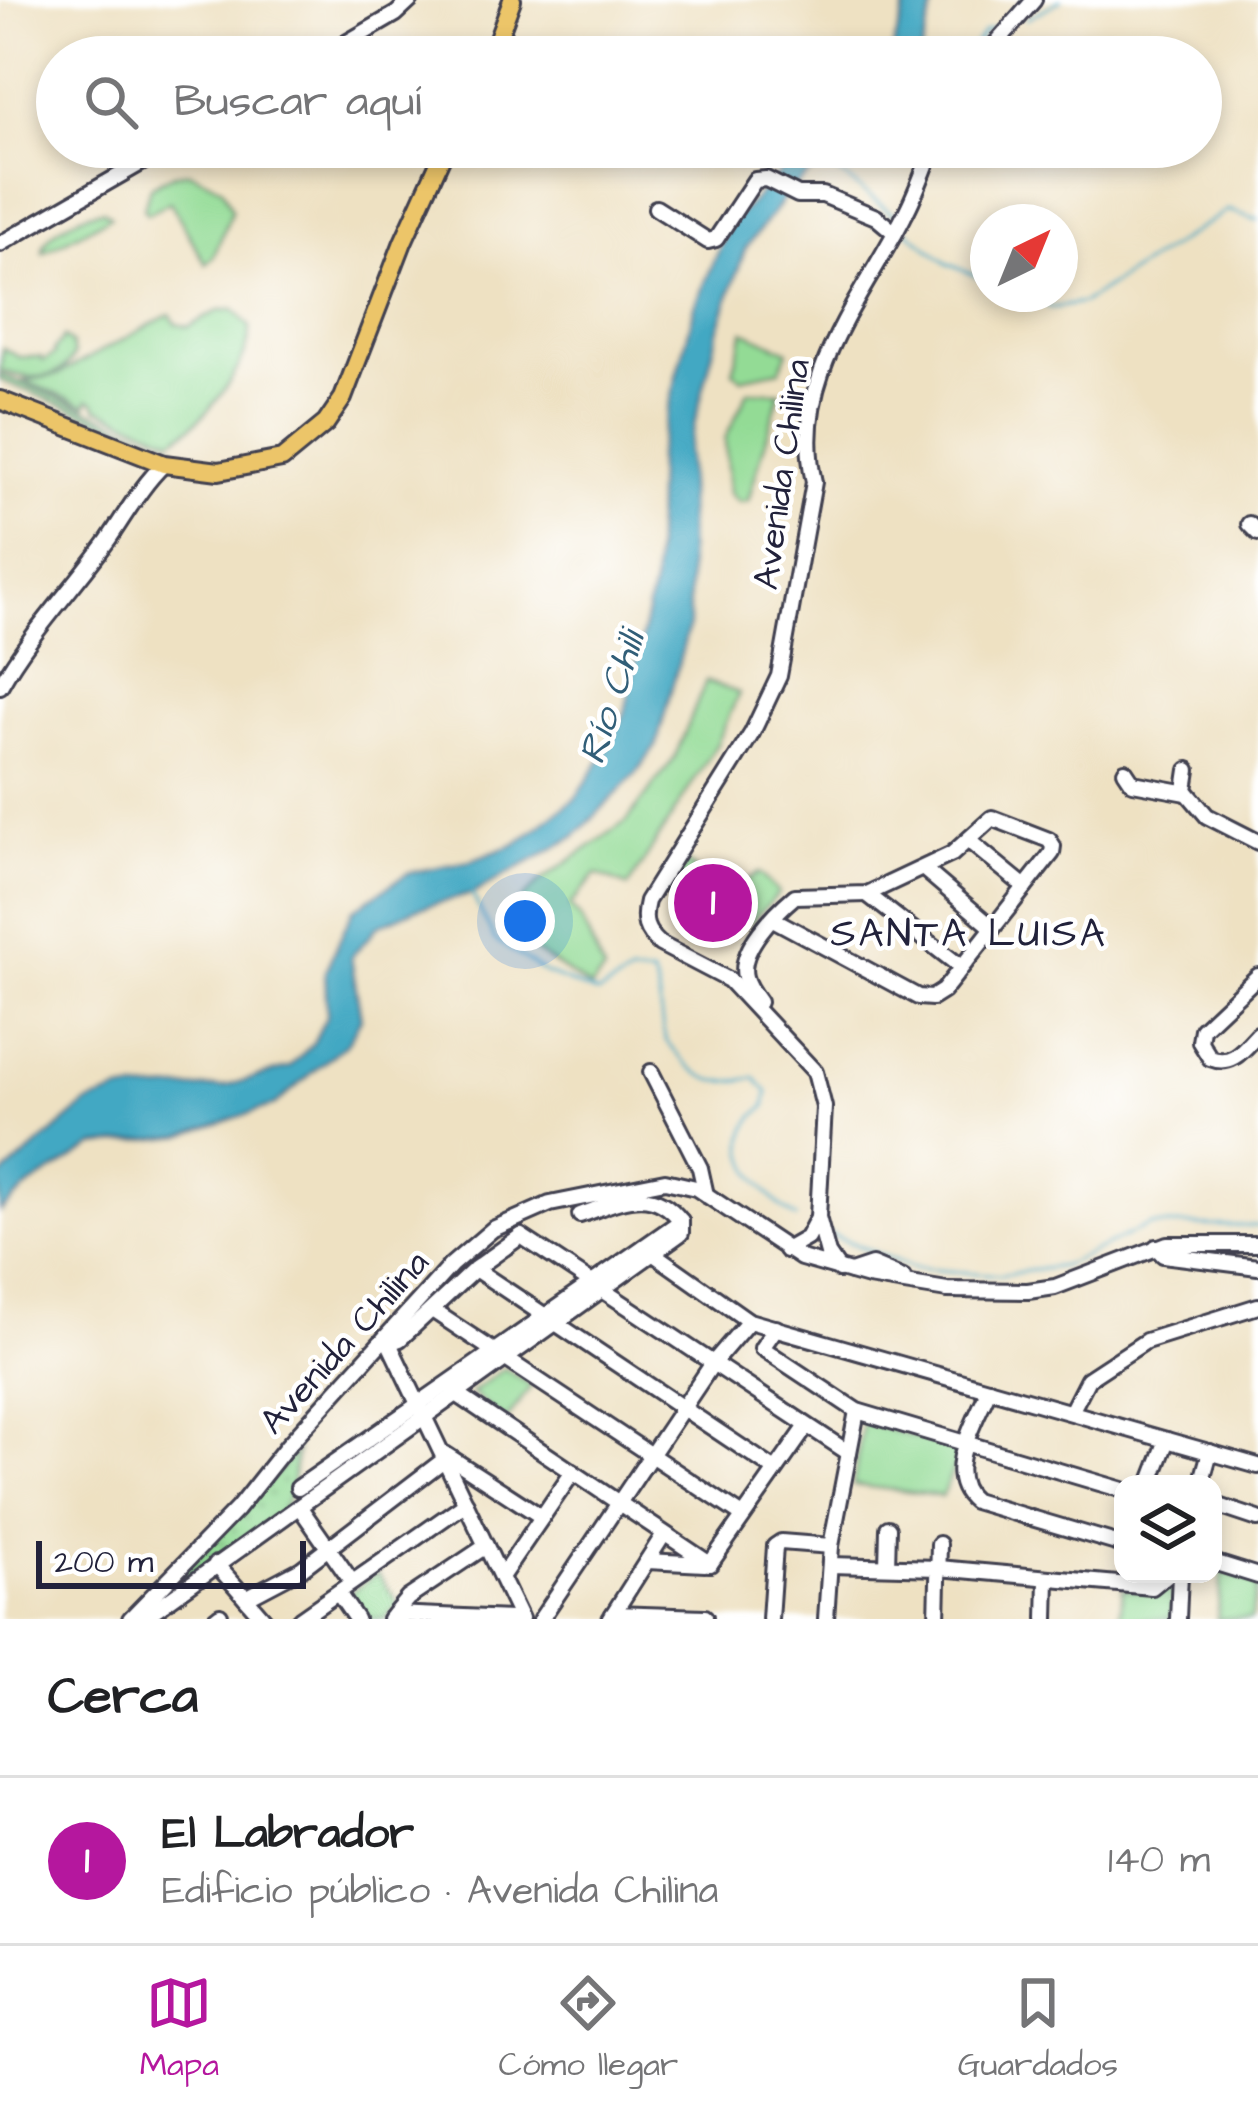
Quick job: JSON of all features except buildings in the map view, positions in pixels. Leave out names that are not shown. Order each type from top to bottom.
[{"type":"main road","points":[[499,36],[512,0]]},
{"type":"main road","points":[[0,400],[164,464],[195,470],[247,468],[282,459],[326,423],[343,398],[436,168]]},
{"type":"street","points":[[358,36],[411,0]]},
{"type":"street","points":[[1002,36],[1034,0]]},
{"type":"street","points":[[0,244],[132,168]]},
{"type":"street","name":"Avenida Chilina","points":[[845,1271],[821,1236],[818,1217],[822,1089],[814,1072],[729,980],[660,944],[651,937],[643,916],[646,901],[752,733],[779,676],[813,475],[808,456],[824,358],[900,225],[924,168]]},
{"type":"street","points":[[656,208],[707,241],[716,239],[755,181],[766,179],[791,193],[823,194],[900,225]]},
{"type":"street","points":[[0,686],[32,635],[164,464]]},
{"type":"street","points":[[1187,793],[1188,770]]},
{"type":"street","points":[[1125,771],[1133,783],[1187,793],[1207,816],[1258,842]]},
{"type":"street","points":[[771,1022],[744,976],[744,961],[773,919],[789,901],[802,894],[867,894],[925,870],[969,841],[992,818],[1051,842],[1052,853],[938,995],[925,998],[773,919]]},
{"type":"street","points":[[969,841],[1025,886]]},
{"type":"street","points":[[925,870],[993,928]]},
{"type":"street","points":[[867,894],[962,967]]},
{"type":"street","points":[[1258,976],[1202,1029],[1199,1042],[1210,1058],[1222,1062],[1237,1056],[1258,1034]]},
{"type":"street","points":[[650,1072],[700,1168],[706,1195]]},
{"type":"street","name":"Avenida Chilina","points":[[117,1619],[137,1616],[476,1241],[550,1204],[665,1180],[696,1188],[786,1250],[845,1271],[918,1286],[1028,1291],[1074,1282],[1156,1247],[1258,1244]]},
{"type":"street","points":[[298,1488],[648,1251],[682,1233],[681,1221],[669,1205],[646,1198],[580,1215]]},
{"type":"street","points":[[786,1250],[807,1238],[818,1217]]},
{"type":"street","points":[[521,1619],[388,1340],[400,1339],[475,1269],[520,1236],[849,1453]]},
{"type":"street","points":[[1156,1247],[1163,1256],[1258,1267]]},
{"type":"street","points":[[648,1251],[749,1321],[1258,1466]]},
{"type":"street","points":[[475,1269],[774,1469]]},
{"type":"street","points":[[1071,1412],[1088,1379],[1146,1341],[1258,1306]]},
{"type":"street","points":[[432,1310],[743,1516]]},
{"type":"street","points":[[542,1619],[712,1363],[749,1321]]},
{"type":"street","points":[[776,1328],[762,1348],[857,1411],[1114,1487]]},
{"type":"street","points":[[137,1616],[301,1509],[421,1409],[455,1393],[500,1354]]},
{"type":"street","points":[[989,1389],[958,1472],[959,1483],[974,1501],[1114,1542]]},
{"type":"street","points":[[455,1393],[710,1564]]},
{"type":"street","points":[[826,1619],[831,1546],[857,1411]]},
{"type":"street","points":[[710,1564],[807,1426]]},
{"type":"street","points":[[1153,1475],[1167,1440]]},
{"type":"street","points":[[1204,1475],[1210,1452]]},
{"type":"street","points":[[443,1455],[542,1517]]},
{"type":"street","points":[[246,1598],[301,1569],[443,1455]]},
{"type":"street","points":[[501,1577],[573,1472]]},
{"type":"street","points":[[300,1619],[466,1503]]},
{"type":"street","points":[[1222,1507],[1258,1519]]},
{"type":"street","points":[[301,1509],[352,1582]]},
{"type":"street","points":[[887,1566],[888,1528]]},
{"type":"street","points":[[612,1617],[664,1534]]},
{"type":"street","points":[[770,1619],[775,1546],[781,1542],[831,1546]]},
{"type":"street","points":[[938,1619],[939,1544]]},
{"type":"street","points":[[392,1617],[409,1598],[486,1546]]},
{"type":"street","points":[[647,1561],[710,1564]]},
{"type":"street","points":[[216,1564],[264,1619]]},
{"type":"street","points":[[830,1564],[938,1568],[1152,1587],[1157,1583]]},
{"type":"street","points":[[1222,1565],[1258,1576]]},
{"type":"street","points":[[1046,1619],[1047,1579]]},
{"type":"street","points":[[1178,1619],[1180,1583]]},
{"type":"street","points":[[338,1593],[356,1619]]},
{"type":"street","points":[[392,1617],[511,1619]]},
{"type":"street","points":[[612,1617],[704,1617]]},
{"type":"green space","points":[[190,172],[222,188],[232,210],[214,256],[206,264],[170,202],[147,214],[144,208],[150,187],[174,174]]},
{"type":"green space","points":[[103,210],[111,216],[43,253],[56,231]]},
{"type":"green space","points":[[220,310],[234,310],[250,327],[243,358],[211,407],[172,439],[97,408],[94,402],[88,400],[86,406],[24,381],[57,375],[170,314],[176,324],[188,327]]},
{"type":"green space","points":[[744,331],[788,351],[780,370],[741,378],[733,371]]},
{"type":"green space","points":[[64,337],[74,355],[60,371],[31,377],[0,370],[3,348],[19,357],[41,357],[43,361],[55,354]]},
{"type":"green space","points":[[0,374],[174,446],[171,449],[0,380]]},
{"type":"green space","points":[[748,391],[780,392],[748,501],[738,502],[729,493],[725,439]]},
{"type":"green space","points":[[706,681],[739,693],[717,744],[628,887],[596,874],[570,906],[581,919],[604,972],[591,988],[500,923],[539,882],[627,821],[674,759]]},
{"type":"green space","points":[[682,859],[721,888],[691,913],[664,890]]},
{"type":"green space","points":[[759,873],[779,893],[748,925],[744,920],[733,928],[711,902]]},
{"type":"green space","points":[[504,1368],[531,1386],[506,1421],[471,1393]]},
{"type":"green space","points":[[863,1422],[961,1451],[942,1496],[853,1485]]},
{"type":"green space","points":[[297,1451],[282,1514],[150,1607]]},
{"type":"green space","points":[[1222,1572],[1258,1585],[1251,1619],[1217,1619]]},
{"type":"green space","points":[[377,1573],[399,1604],[385,1619],[361,1619],[349,1594]]},
{"type":"green space","points":[[1173,1583],[1171,1619],[1120,1619],[1123,1589],[1156,1593]]},
{"type":"water","points":[[908,0],[935,0],[925,36],[897,36]]},
{"type":"water","points":[[785,168],[816,168],[789,192],[745,249],[718,331],[688,449],[689,625],[656,746],[636,774],[574,837],[472,894],[416,909],[378,926],[351,957],[361,1018],[348,1042],[275,1105],[182,1136],[94,1146],[31,1185],[0,1212],[0,1178],[86,1104],[119,1092],[223,1087],[290,1067],[313,1043],[327,1015],[325,971],[353,910],[408,873],[470,861],[516,844],[575,799],[608,749],[625,712],[654,580],[657,454],[695,306],[730,224]]},
{"type":"waterway","points":[[1026,19],[1061,0]]},
{"type":"waterway","points":[[981,36],[1006,25]]},
{"type":"waterway","points":[[833,168],[896,216]]},
{"type":"waterway","points":[[1078,304],[1228,210],[1258,220]]},
{"type":"waterway","points":[[905,229],[946,263],[970,273]]},
{"type":"waterway","points":[[472,894],[495,940],[545,973],[598,994],[630,975],[652,975],[666,1040],[685,1062],[717,1081],[755,1078],[768,1092],[765,1107],[745,1136],[745,1151],[758,1181],[796,1218]]},
{"type":"waterway","points":[[830,1234],[913,1268],[1000,1275],[1062,1266],[1150,1225],[1258,1226]]},
{"type":"place","name":"El Labrador","points":[[713,903]]},
{"type":"district","name":"SANTA LUISA","points":[[969,932]]},
{"type":"water label","name":"Río Chili","points":[[610,697]]}]
